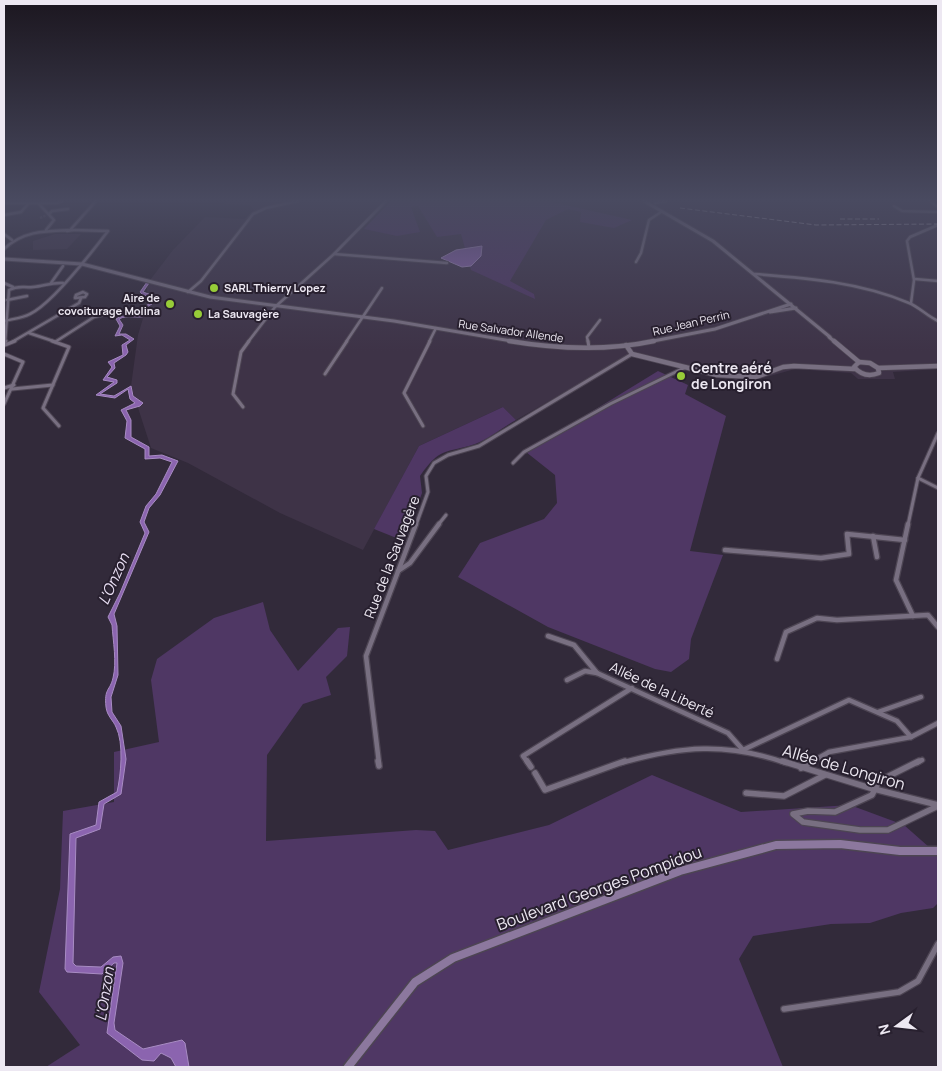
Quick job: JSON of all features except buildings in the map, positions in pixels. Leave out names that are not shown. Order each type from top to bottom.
[{"type":"main road","name":"Boulevard Georges Pompidou","points":[[348,1067],[415,982],[453,958],[672,874],[776,845],[840,844],[900,851],[938,851]]},
{"type":"street","points":[[5,321],[36,311],[92,251]]},
{"type":"street","points":[[188,292],[201,281],[224,251]]},
{"type":"street","points":[[243,407],[233,394],[241,352],[275,307],[337,251]]},
{"type":"street","points":[[636,262],[642,251]]},
{"type":"street","points":[[727,251],[859,362],[870,363],[878,368],[938,366]]},
{"type":"street","points":[[909,251],[915,279],[915,291],[911,303]]},
{"type":"street","points":[[334,254],[447,263]]},
{"type":"street","name":"Rue Salvador Allende","points":[[4,259],[82,264],[210,297],[275,307],[362,316],[540,346],[589,348],[626,345]]},
{"type":"street","points":[[51,282],[63,266]]},
{"type":"street","points":[[754,274],[804,277],[880,293],[911,303],[938,321]]},
{"type":"street","points":[[915,279],[938,281]]},
{"type":"street","points":[[4,283],[13,287],[33,287],[51,282],[63,283]]},
{"type":"street","points":[[4,345],[7,340],[5,321],[7,300],[9,292],[13,287]]},
{"type":"street","points":[[325,374],[382,288]]},
{"type":"street","points":[[4,292],[9,292]]},
{"type":"street","points":[[7,300],[27,296]]},
{"type":"street","points":[[4,345],[29,333],[79,303],[81,298]]},
{"type":"street","name":"Rue Jean Perrin","points":[[626,345],[715,328],[759,313],[792,306]]},
{"type":"street","points":[[55,342],[102,315]]},
{"type":"street","points":[[589,348],[587,337],[600,320]]},
{"type":"street","points":[[422,426],[404,393],[436,328]]},
{"type":"street","points":[[29,333],[69,347],[43,408],[59,426]]},
{"type":"street","points":[[626,345],[632,354],[717,374],[756,377],[783,367],[794,366],[855,369],[870,376],[879,373],[878,368]]},
{"type":"street","points":[[4,354],[23,362],[4,404]]},
{"type":"street","name":"Rue de la Sauvagère","points":[[380,766],[366,656],[428,492],[426,476],[434,464],[451,453],[479,446],[632,354]]},
{"type":"street","points":[[855,369],[854,365],[859,362]]},
{"type":"street","points":[[513,463],[524,452],[610,404],[686,367]]},
{"type":"street","points":[[4,388],[53,385]]},
{"type":"street","points":[[913,616],[896,580],[918,478],[938,434]]},
{"type":"street","points":[[918,478],[938,488]]},
{"type":"street","points":[[398,571],[410,563],[446,515]]},
{"type":"street","points":[[725,550],[821,558],[849,554],[847,534],[905,540]]},
{"type":"street","points":[[873,536],[877,556]]},
{"type":"street","points":[[777,659],[786,632],[817,618],[837,620],[928,615],[938,627]]},
{"type":"street","name":"Allée de la Liberté","points":[[548,636],[574,644],[597,673],[728,733],[743,750]]},
{"type":"street","points":[[568,680],[585,671],[597,673]]},
{"type":"street","points":[[531,767],[523,756],[632,688]]},
{"type":"street","points":[[878,713],[921,697]]},
{"type":"street","points":[[534,773],[545,790],[603,768],[655,752],[710,748],[743,750],[849,700],[897,721],[911,737]]},
{"type":"street","points":[[801,768],[829,752],[911,737],[938,723]]},
{"type":"street","name":"Allée de Longiron","points":[[743,750],[825,775],[938,805]]},
{"type":"street","points":[[922,760],[879,781],[872,795],[835,812],[808,811],[792,814],[803,822],[860,830],[888,830],[938,805]]},
{"type":"street","points":[[746,792],[784,796],[825,775]]},
{"type":"street","points":[[784,1009],[899,992],[918,981],[938,944]]},
{"type":"shaded area","points":[[172,251],[938,251],[938,369],[893,372],[895,379],[858,379],[851,373],[795,369],[759,379],[736,381],[630,355],[516,420],[503,407],[419,446],[363,550],[280,513],[188,463],[151,448],[131,386],[138,335],[147,305],[147,284]]},
{"type":"shaded area","points":[[454,251],[482,251],[481,256],[471,266],[462,267],[441,258]]},
{"type":"shaded area","points":[[466,251],[528,251],[510,281],[534,294],[535,299],[471,270]]},
{"type":"shaded area","points":[[147,282],[149,283],[143,292],[154,296],[150,301],[152,304],[143,309],[147,314],[146,316],[119,319],[123,325],[119,334],[126,334],[134,339],[126,345],[128,352],[114,363],[115,368],[107,377],[117,380],[117,383],[100,394],[114,396],[131,386],[133,396],[143,403],[140,406],[126,410],[131,420],[131,437],[149,447],[149,456],[162,455],[178,461],[160,495],[149,508],[144,522],[149,532],[114,614],[117,626],[118,675],[111,697],[112,712],[121,726],[126,759],[121,794],[104,804],[100,829],[76,838],[73,963],[76,966],[101,967],[113,957],[121,956],[123,963],[114,1023],[115,1030],[143,1049],[182,1040],[185,1043],[189,1067],[176,1067],[171,1058],[161,1053],[154,1061],[142,1060],[107,1033],[117,963],[114,963],[102,974],[67,972],[65,969],[70,834],[96,825],[99,802],[117,792],[120,777],[119,734],[106,707],[106,696],[112,682],[115,665],[112,625],[108,617],[145,533],[140,522],[146,506],[156,494],[172,462],[160,458],[145,459],[145,449],[125,438],[127,421],[121,410],[135,403],[130,399],[128,389],[115,398],[96,395],[114,382],[103,380],[112,367],[108,362],[123,355],[122,345],[130,340],[122,335],[115,336],[120,326],[116,319],[123,316],[144,314],[140,309],[149,304],[148,301],[151,297],[140,292]]},
{"type":"shaded area","points":[[658,371],[688,385],[685,394],[726,416],[690,551],[723,555],[691,639],[689,659],[671,672],[655,669],[548,627],[458,577],[480,543],[544,519],[557,503],[555,475],[526,452]]},
{"type":"shaded area","points":[[503,407],[516,420],[480,442],[444,452],[427,466],[420,476],[422,493],[404,541],[374,529],[419,446]]},
{"type":"shaded area","points":[[263,602],[270,630],[298,671],[338,628],[350,627],[347,656],[326,677],[331,695],[303,704],[267,755],[266,841],[416,830],[435,831],[448,850],[549,825],[652,775],[741,812],[850,805],[904,825],[938,855],[938,903],[933,908],[901,913],[870,923],[831,924],[753,936],[739,959],[783,1067],[46,1067],[80,1045],[39,992],[60,889],[63,811],[114,802],[114,752],[159,742],[151,680],[157,659],[214,618]]},
{"type":"place","name":"SARL Thierry Lopez","points":[[214,288]]},
{"type":"place","name":"Aire de covoiturage Molina","points":[[170,304]]},
{"type":"place","name":"La Sauvagère","points":[[198,314]]},
{"type":"place","name":"Centre aéré de Longiron","points":[[681,376]]},
{"type":"water label","name":"L'Onzon","points":[[114,579]]},
{"type":"water label","name":"L'Onzon","points":[[105,994]]}]
